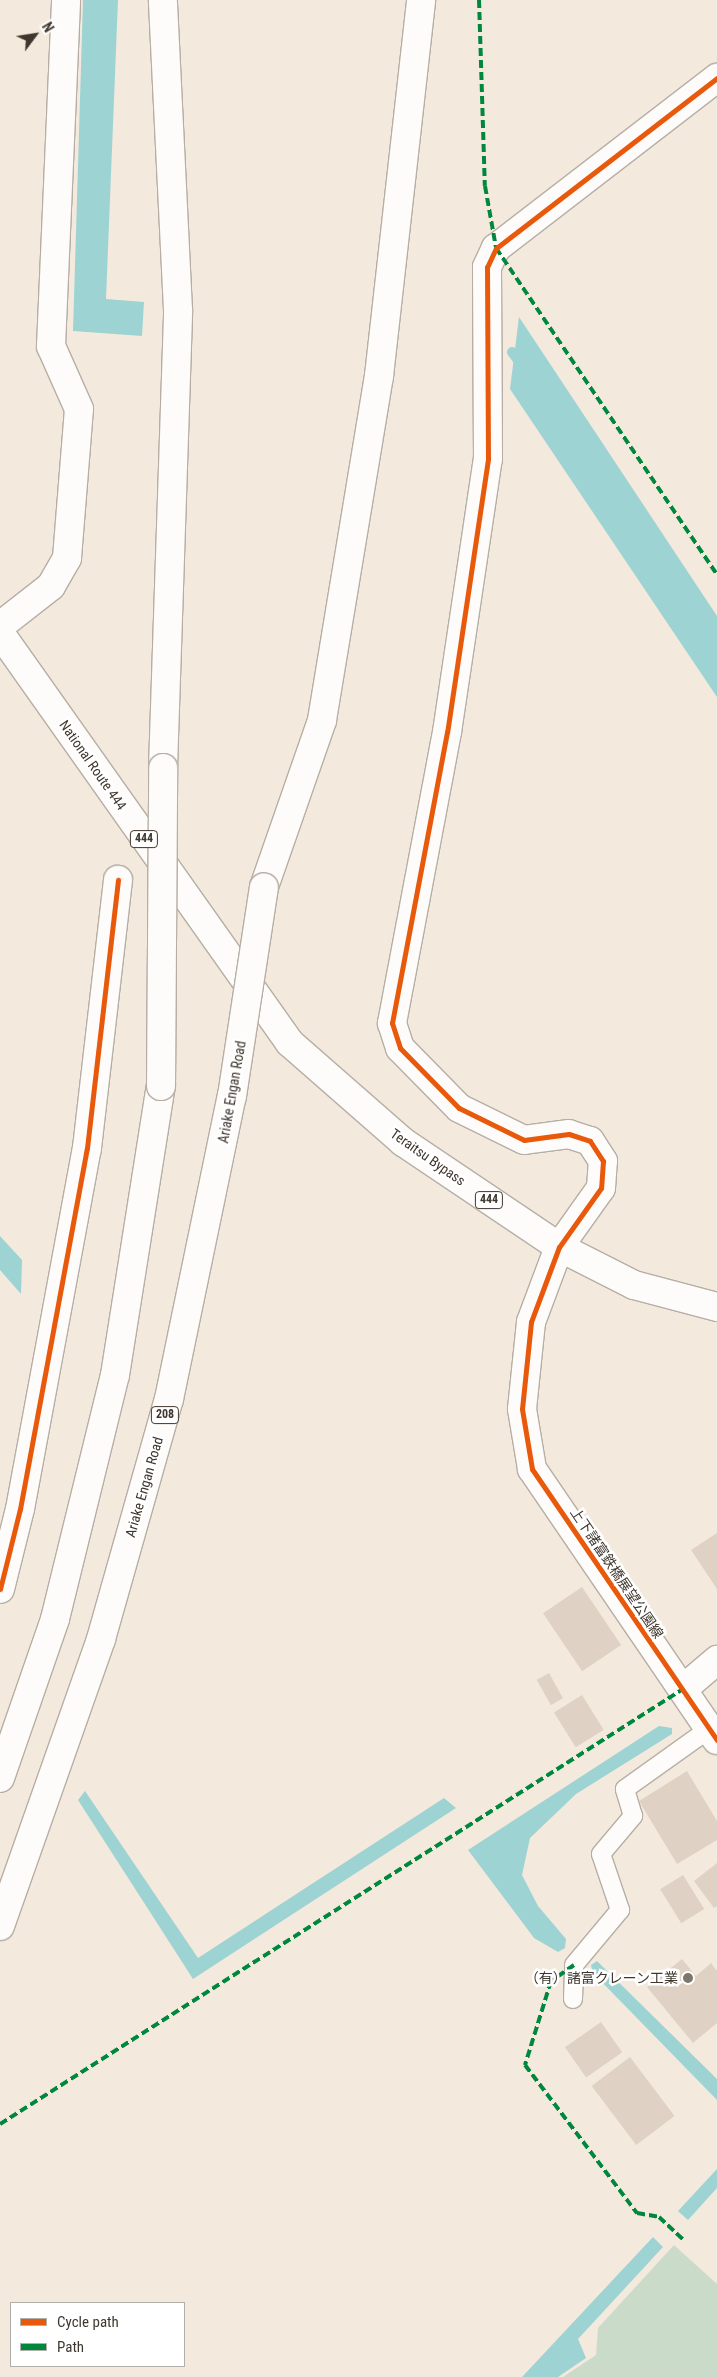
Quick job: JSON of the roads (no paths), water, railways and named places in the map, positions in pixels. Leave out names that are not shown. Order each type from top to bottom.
[{"type":"main road","points":[[0,626],[51,586],[67,558],[79,409],[50,346],[66,0]]},
{"type":"main road","points":[[0,1778],[55,1619],[115,1375],[161,1086],[163,768],[178,310],[163,0]]},
{"type":"main road","name":"Ariake Engan Road","points":[[0,1926],[101,1639],[169,1399],[230,1105],[264,887],[322,720],[379,376],[420,0]]},
{"type":"main road","name":"上下諸富鉄橋展望公園線","points":[[713,1735],[532,1469],[522,1409],[530,1322],[559,1247],[600,1188],[603,1162],[590,1141],[569,1134],[524,1140],[459,1108],[400,1048],[392,1023],[447,732],[488,459],[487,268],[496,248],[717,78]]},
{"type":"main road","name":"National Route 444","points":[[0,633],[290,1044]]},
{"type":"main road","points":[[0,1589],[20,1509],[88,1148],[106,1012],[118,880]]},
{"type":"main road","name":"Teraitsu Bypass","points":[[290,1044],[403,1142],[559,1247],[634,1286],[717,1307]]},
{"type":"main road","points":[[683,1689],[717,1660]]},
{"type":"lane","points":[[573,1998],[574,1965],[620,1910],[602,1854],[633,1816],[625,1789],[713,1735]]},
{"type":"water","points":[[83,0],[118,0],[106,299],[144,302],[142,336],[73,331]]},
{"type":"water","points":[[519,317],[717,616],[717,697],[510,389]]},
{"type":"water","points":[[0,1236],[22,1260],[21,1294],[0,1270]]},
{"type":"water","points":[[659,1726],[672,1728],[672,1734],[576,1794],[530,1838],[522,1875],[538,1906],[566,1939],[565,1948],[558,1952],[534,1938],[468,1850]]},
{"type":"water","points":[[85,1791],[198,1958],[444,1798],[456,1808],[193,1979],[78,1800]]},
{"type":"water","points":[[597,1961],[717,2079],[717,2100],[593,1973],[591,1965]]},
{"type":"water","points":[[717,2169],[717,2188],[688,2220],[678,2211]]},
{"type":"water","points":[[653,2237],[663,2247],[578,2339],[586,2358],[558,2377],[522,2377]]},
{"type":"waterway","points":[[512,352],[522,366]]},
{"type":"place","name":"（有）諸富クレーン工業","points":[[688,1978]]}]
